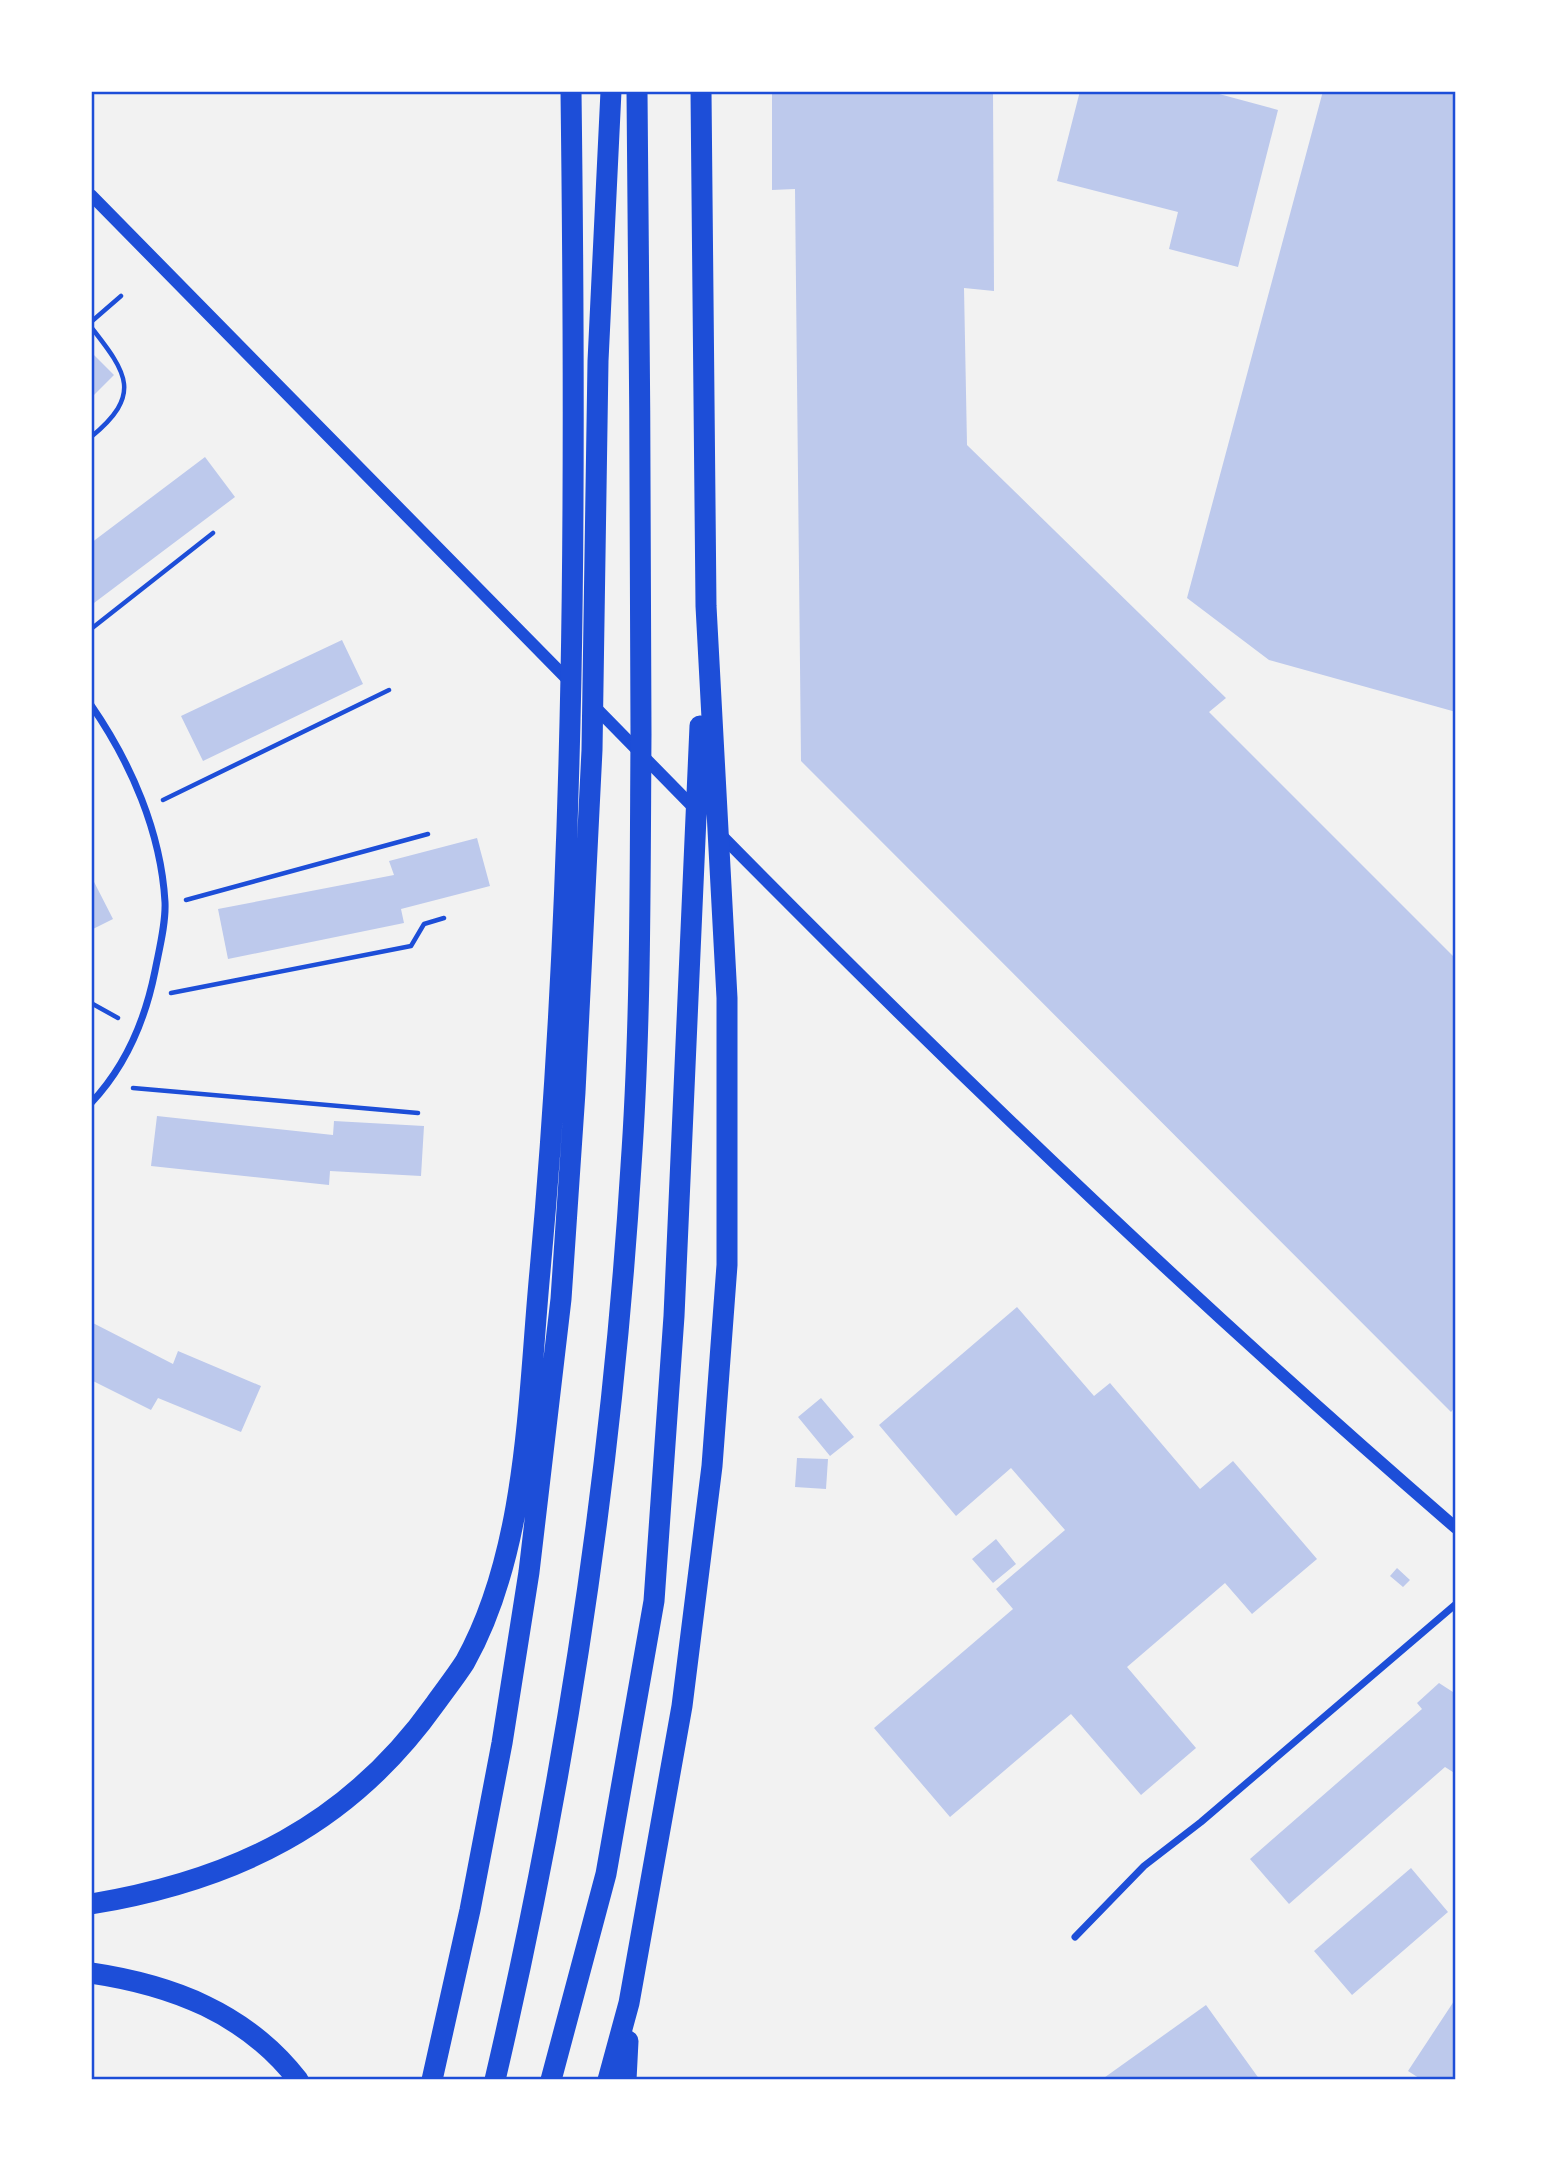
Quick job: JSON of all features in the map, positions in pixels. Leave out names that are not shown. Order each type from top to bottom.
[{"type":"highway","points":[[91,1904],[145,1895],[207,1877],[266,1852],[345,1802],[382,1769],[414,1733],[463,1664],[488,1613],[508,1548],[520,1464],[549,1170],[572,700],[571,91]]},
{"type":"highway","points":[[432,2080],[470,1910],[502,1743],[529,1572],[561,1299],[575,1092],[592,750],[598,360],[611,91]]},
{"type":"highway","points":[[495,2080],[543,1856],[578,1660],[604,1458],[629,1200],[640,889],[637,91]]},
{"type":"highway","points":[[608,2080],[629,2003],[682,1706],[712,1465],[726,1265],[727,998],[706,606],[701,91]]},
{"type":"highway","points":[[551,2080],[606,1874],[654,1601],[674,1316],[706,606]]},
{"type":"highway","points":[[91,1973],[134,1979],[174,1990],[219,2011],[256,2037],[298,2080]]},
{"type":"highway","points":[[626,2080],[629,2003]]},
{"type":"street","points":[[91,195],[812,928],[1012,1123],[1282,1376],[1456,1528]]},
{"type":"street","points":[[91,705],[123,761],[146,809],[159,854],[165,905],[150,997],[138,1034],[108,1084],[91,1103]]},
{"type":"street","points":[[1075,1937],[1144,1866],[1456,1604]]},
{"type":"path","points":[[91,438],[114,418],[123,402],[125,379],[110,351],[91,325],[121,296]]},
{"type":"path","points":[[91,628],[214,533]]},
{"type":"path","points":[[146,809],[389,690]]},
{"type":"path","points":[[165,905],[428,834]]},
{"type":"path","points":[[150,997],[411,946],[425,924],[444,918]]},
{"type":"path","points":[[108,1084],[418,1113]]},
{"type":"building","points":[[772,91],[993,91],[994,291],[964,288],[967,445],[1226,698],[1209,712],[1456,959],[1456,1406],[1451,1412],[801,761],[795,189],[772,190]]},
{"type":"building","points":[[1080,91],[1208,91],[1278,110],[1238,267],[1169,249],[1178,212],[1057,181]]},
{"type":"building","points":[[1323,91],[1456,91],[1456,712],[1269,660],[1187,598]]},
{"type":"building","points":[[91,352],[114,375],[91,398]]},
{"type":"building","points":[[205,457],[235,497],[94,603],[91,599],[91,543]]},
{"type":"building","points":[[342,640],[363,684],[203,761],[181,716]]},
{"type":"building","points":[[477,838],[490,886],[401,909],[404,923],[228,959],[218,909],[394,875],[389,861]]},
{"type":"building","points":[[91,876],[113,919],[91,930]]},
{"type":"building","points":[[157,1116],[333,1135],[334,1121],[424,1126],[421,1176],[330,1171],[329,1185],[151,1166]]},
{"type":"building","points":[[1017,1307],[1094,1396],[1110,1383],[1200,1489],[1233,1461],[1317,1559],[1252,1614],[1225,1583],[1127,1667],[1196,1748],[1141,1795],[1071,1714],[950,1817],[874,1728],[1013,1609],[996,1589],[1065,1530],[1011,1468],[956,1516],[879,1425]]},
{"type":"building","points":[[91,1322],[173,1364],[178,1351],[261,1386],[241,1432],[158,1398],[151,1410],[91,1380]]},
{"type":"building","points":[[821,1398],[854,1437],[830,1456],[798,1417]]},
{"type":"building","points":[[797,1458],[828,1459],[826,1489],[795,1487]]},
{"type":"building","points":[[996,1539],[1016,1564],[993,1583],[972,1559]]},
{"type":"building","points":[[1397,1568],[1410,1580],[1403,1587],[1390,1576]]},
{"type":"building","points":[[1439,1683],[1456,1694],[1456,1774],[1445,1767],[1289,1904],[1250,1859],[1422,1709],[1417,1703]]},
{"type":"building","points":[[1411,1868],[1448,1912],[1352,1995],[1314,1951]]},
{"type":"building","points":[[1456,1998],[1456,2080],[1422,2080],[1408,2071]]},
{"type":"building","points":[[1206,2005],[1260,2080],[1101,2080]]}]
